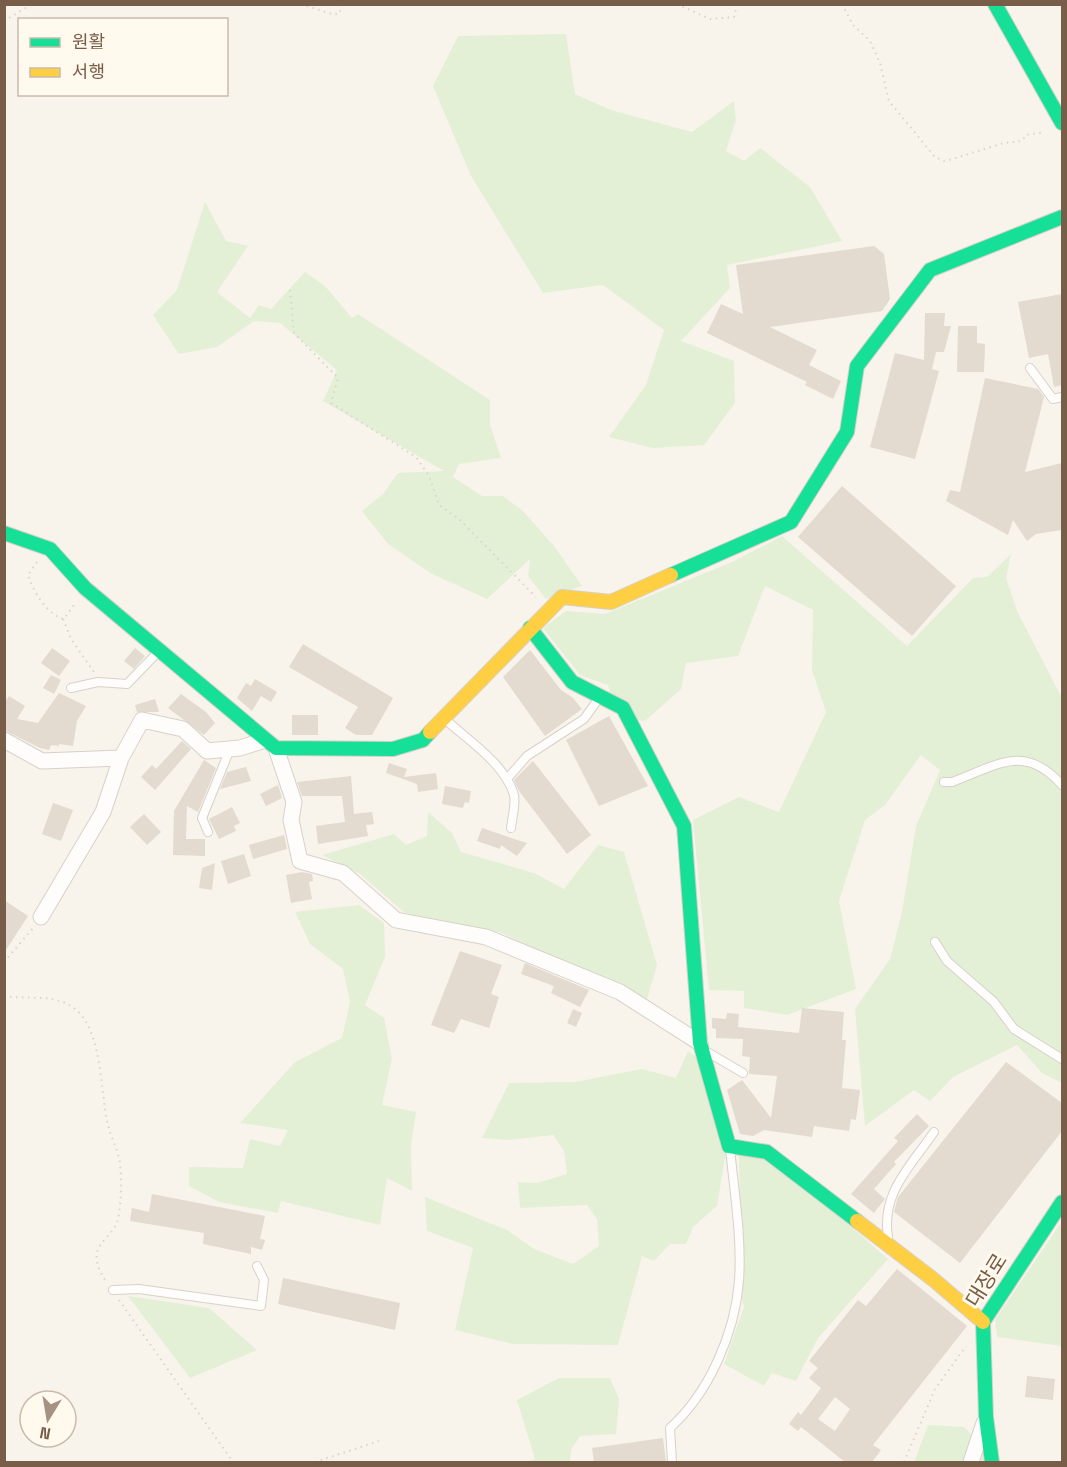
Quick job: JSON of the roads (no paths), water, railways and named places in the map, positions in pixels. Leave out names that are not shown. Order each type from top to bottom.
[{"type":"street","points":[[995,4],[1062,123]]},
{"type":"street","points":[[41,918],[104,812],[121,758],[142,720],[183,729],[207,751],[270,744],[393,749],[423,740],[562,597],[610,602],[791,522],[847,432],[857,366],[930,270],[1062,217]]},
{"type":"street","points":[[4,533],[48,549],[85,588],[270,744],[294,802],[291,820],[300,861],[343,873],[396,920],[486,937],[620,992],[701,1046]]},
{"type":"street","points":[[530,628],[572,682],[623,708],[684,826],[701,1046],[729,1146],[767,1152],[889,1245],[983,1322]]},
{"type":"street","points":[[4,740],[42,761],[121,758]]},
{"type":"street","name":"대장로","points":[[992,1462],[986,1417],[983,1322],[1062,1202]]},
{"type":"street","points":[[971,1462],[986,1417]]},
{"type":"lane","points":[[1030,368],[1053,399],[1062,397]]},
{"type":"lane","points":[[71,688],[96,683],[127,684],[160,650]]},
{"type":"lane","points":[[507,779],[527,756],[584,719],[600,696]]},
{"type":"lane","points":[[444,719],[507,779],[515,798],[511,828]]},
{"type":"lane","points":[[208,832],[202,818],[230,749]]},
{"type":"lane","points":[[944,782],[952,782],[1017,758],[1040,765],[1062,785]]},
{"type":"lane","points":[[935,942],[947,961],[994,1002],[1014,1029],[1062,1059]]},
{"type":"lane","points":[[701,1046],[743,1073]]},
{"type":"lane","points":[[889,1245],[885,1218],[891,1194],[934,1132]]},
{"type":"lane","points":[[672,1462],[670,1428],[688,1412],[712,1371],[734,1313],[739,1280],[729,1146]]},
{"type":"lane","points":[[112,1290],[139,1289],[261,1306],[264,1280],[257,1266]]}]
